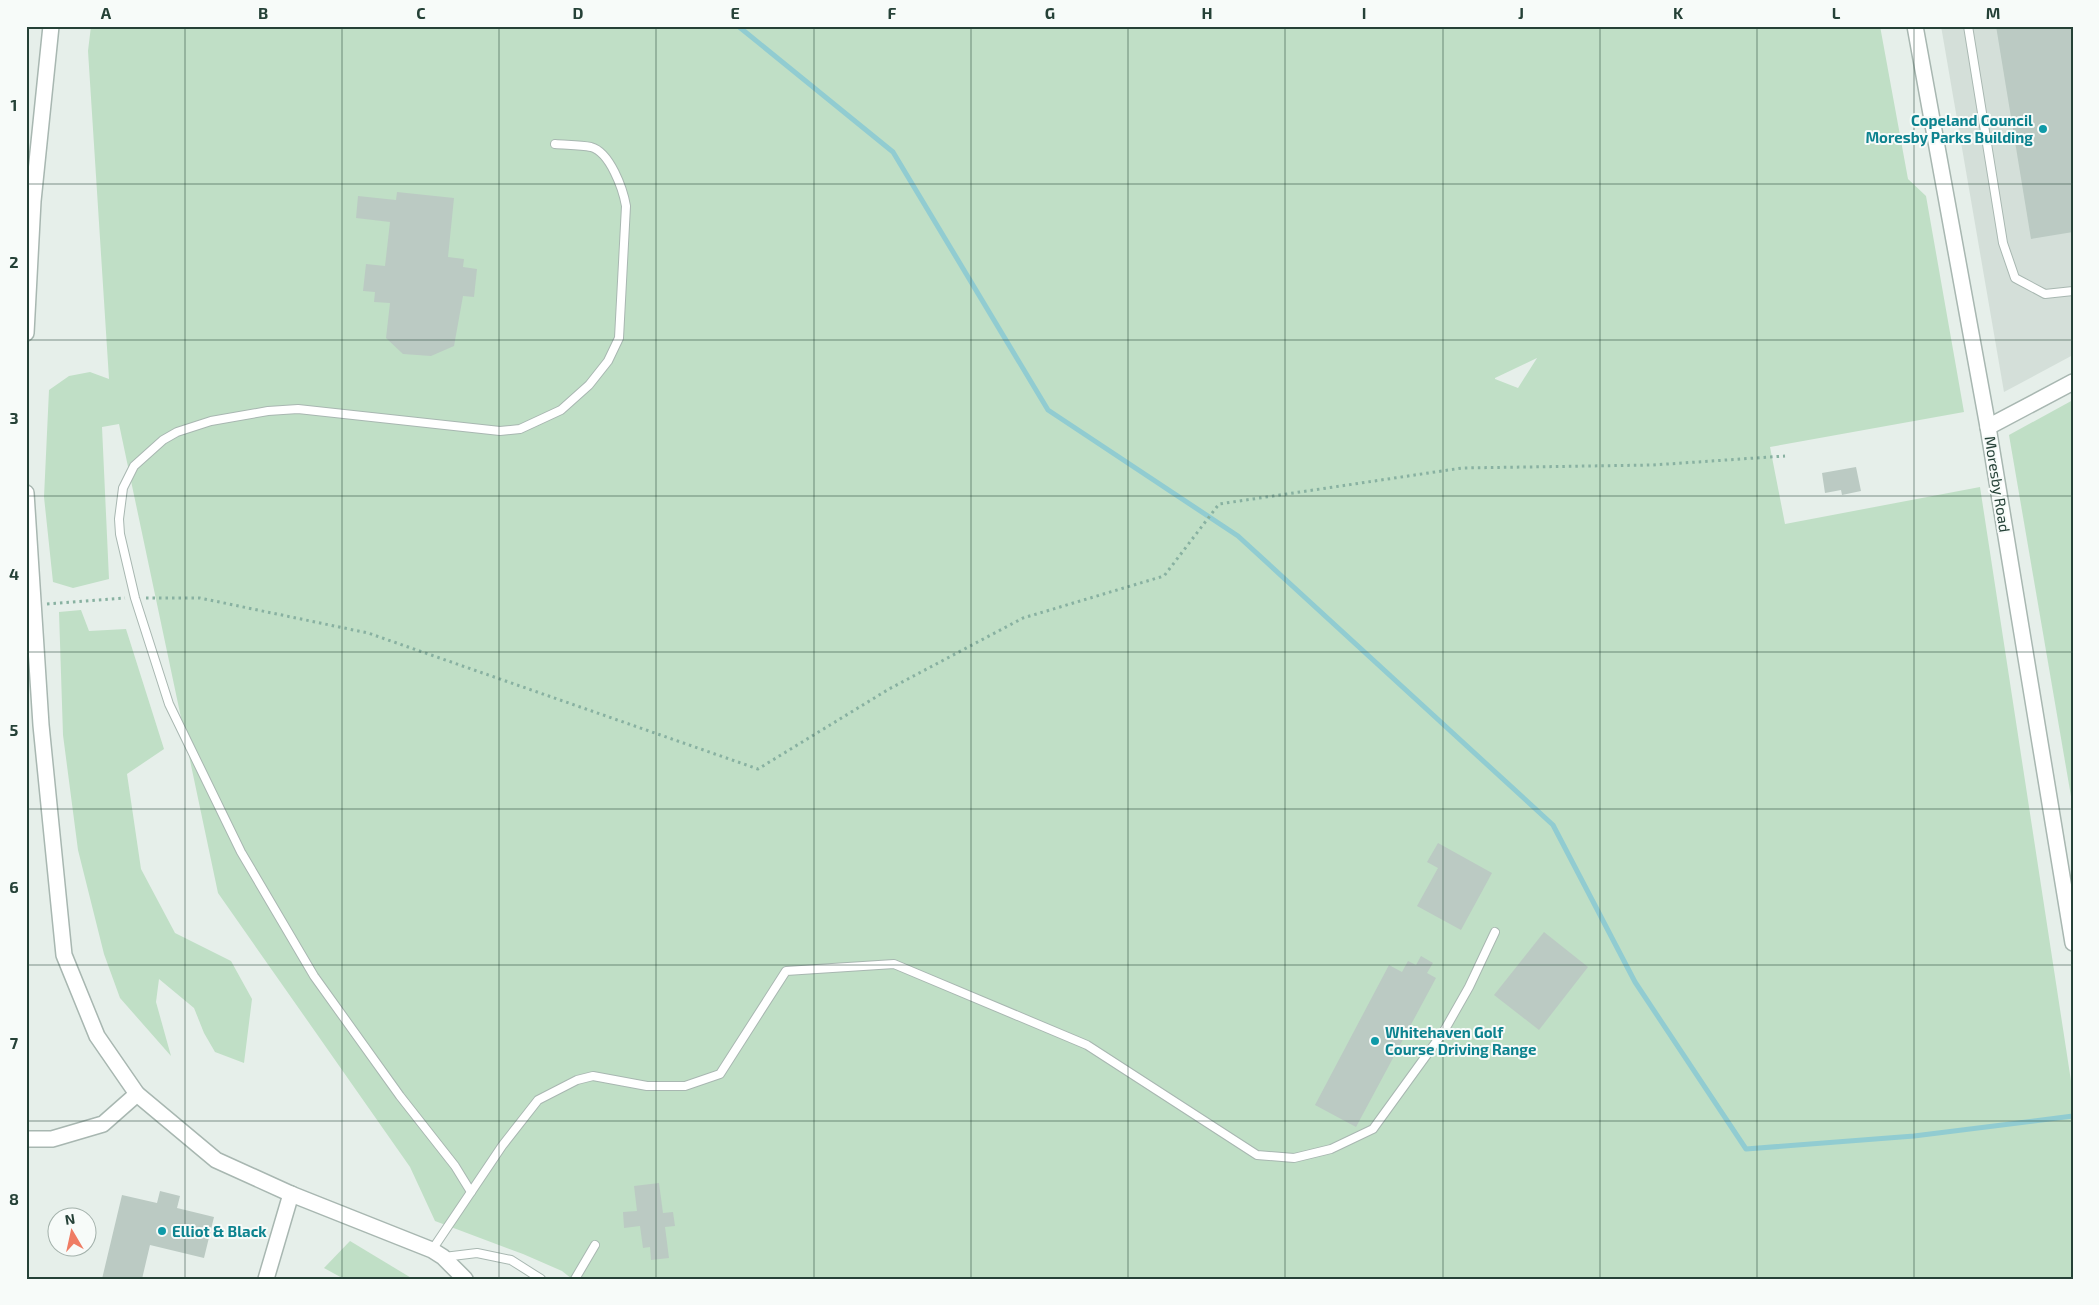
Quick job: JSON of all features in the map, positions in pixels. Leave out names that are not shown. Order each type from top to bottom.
[{"type":"street","points":[[26,333],[33,201],[51,26]]},
{"type":"street","name":"Moresby Road","points":[[1915,26],[1988,427],[2073,943]]},
{"type":"street","points":[[1988,427],[2073,382]]},
{"type":"street","points":[[26,493],[41,725],[64,955],[97,1036],[137,1094],[216,1160],[291,1194],[438,1254],[465,1279]]},
{"type":"street","points":[[26,1140],[52,1139],[103,1124],[137,1094]]},
{"type":"street","points":[[266,1279],[291,1194]]},
{"type":"lane","points":[[1968,26],[2003,243],[2015,278],[2046,294],[2073,291]]},
{"type":"lane","points":[[471,1192],[455,1166],[400,1096],[314,976],[241,852],[169,704],[135,598],[119,519],[123,488],[134,466],[163,440],[177,432],[212,421],[268,411],[298,409],[500,431],[520,429],[561,410],[589,385],[608,362],[619,338],[626,206],[624,193],[606,157],[593,148],[555,144]]},
{"type":"lane","points":[[541,1279],[511,1260],[477,1253],[438,1254],[471,1192],[502,1146],[538,1100],[577,1080],[593,1076],[647,1086],[685,1086],[720,1074],[786,971],[894,964],[1087,1045],[1257,1155],[1294,1158],[1331,1149],[1373,1129],[1444,1031],[1469,987],[1494,932]]},
{"type":"lane","points":[[575,1279],[594,1245]]},
{"type":"path","points":[[34,606],[113,598],[200,598],[368,633],[758,770],[889,689],[1023,618],[1164,576],[1220,504],[1462,468],[1653,465],[1785,456]]},
{"type":"shaded area","points":[[1941,26],[2073,26],[2073,355],[2004,392]]},
{"type":"green space","points":[[91,26],[1880,26],[1908,179],[1926,196],[1964,412],[1770,447],[1785,524],[1980,487],[2073,1094],[2073,1279],[572,1279],[562,1271],[523,1254],[435,1221],[410,1167],[218,893],[119,424],[102,427],[109,579],[73,588],[53,582],[44,497],[49,390],[69,376],[90,372],[109,379],[88,51]],"holes":[[[1537,358],[1518,388],[1495,378]]]},
{"type":"green space","points":[[2073,400],[2073,808],[2009,435]]},
{"type":"green space","points":[[81,610],[89,631],[126,629],[164,749],[127,774],[141,869],[175,933],[231,961],[252,999],[244,1063],[215,1052],[204,1033],[194,1008],[159,979],[156,1002],[171,1056],[120,998],[104,954],[78,850],[63,735],[59,612]]},
{"type":"green space","points":[[350,1241],[413,1279],[344,1279],[324,1268]]},
{"type":"building","name":"Copeland Council Moresby Parks Building","points":[[1996,26],[2073,26],[2073,232],[2031,239]]},
{"type":"building","points":[[397,192],[454,198],[448,257],[464,259],[463,267],[477,269],[474,297],[463,296],[454,346],[431,356],[403,354],[386,338],[390,303],[374,302],[375,292],[363,291],[366,264],[385,266],[390,222],[356,218],[358,196],[396,200]]},
{"type":"building","points":[[1856,467],[1861,491],[1842,495],[1841,490],[1825,493],[1822,473]]},
{"type":"building","points":[[1438,843],[1492,873],[1461,930],[1417,906],[1438,868],[1427,862]]},
{"type":"building","points":[[1544,932],[1588,967],[1539,1030],[1494,995]]},
{"type":"building","name":"Whitehaven Golf Course Driving Range","points":[[1421,956],[1433,963],[1427,973],[1436,978],[1356,1127],[1315,1105],[1389,965],[1402,972],[1408,961],[1416,965]]},
{"type":"building","points":[[659,1183],[663,1213],[673,1212],[675,1226],[665,1227],[669,1258],[651,1260],[650,1247],[643,1248],[640,1226],[624,1228],[623,1212],[637,1211],[634,1186]]},
{"type":"building","name":"Elliot & Black","points":[[160,1191],[180,1196],[177,1208],[214,1217],[204,1258],[150,1245],[142,1279],[102,1279],[122,1195],[157,1203]]},
{"type":"waterway","points":[[738,26],[893,152],[1048,410],[1238,536],[1553,825],[1635,982],[1746,1149],[1914,1136],[2073,1116]]},
{"type":"place","name":"Copeland Council Moresby Parks Building","points":[[2043,129]]},
{"type":"place","name":"Whitehaven Golf Course Driving Range","points":[[1375,1041]]},
{"type":"place","name":"Elliot & Black","points":[[162,1231]]}]
